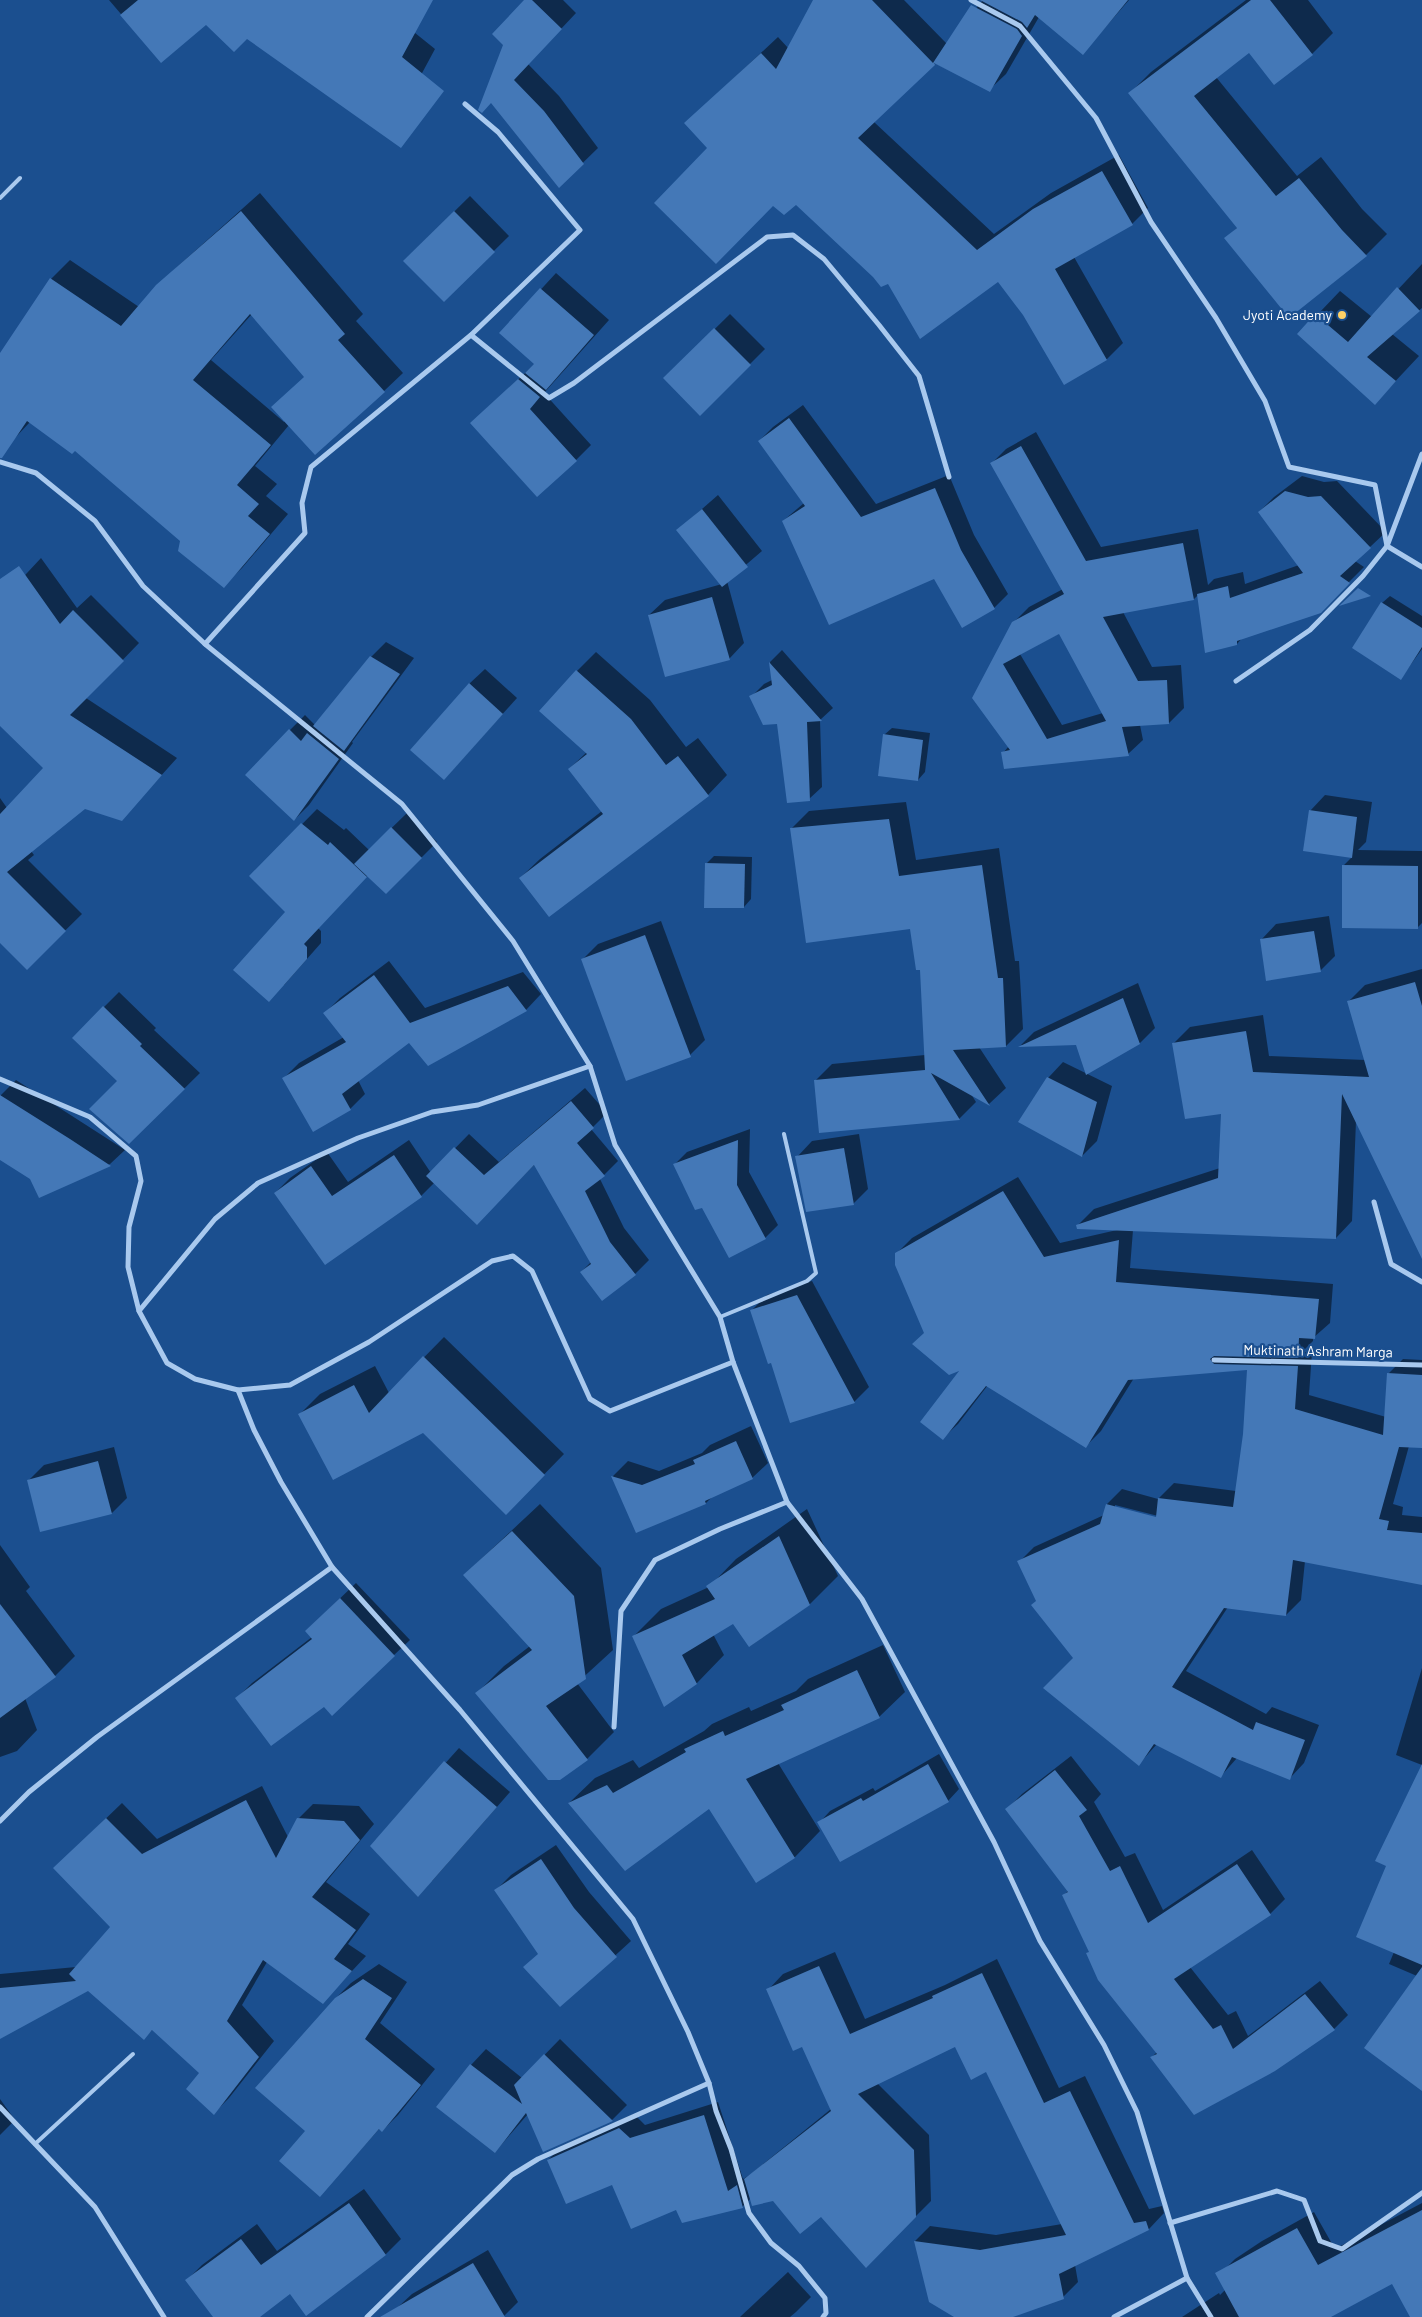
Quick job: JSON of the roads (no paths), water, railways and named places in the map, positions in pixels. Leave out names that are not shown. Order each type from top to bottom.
[{"type":"street","points":[[971,0],[1020,26],[1096,118],[1151,222],[1216,318],[1265,401],[1289,467],[1375,485],[1387,546],[1422,568]]},
{"type":"street","points":[[205,644],[304,533],[302,503],[311,467],[471,335],[580,230],[498,132],[464,104]]},
{"type":"street","points":[[471,335],[549,398],[574,383],[767,237],[793,235],[824,259],[879,325],[918,376],[949,477]]},
{"type":"street","points":[[1236,681],[1310,630],[1363,576],[1387,546],[1422,454]]},
{"type":"street","points":[[0,462],[36,473],[95,522],[142,586],[205,644],[402,804],[513,941],[590,1066],[615,1145],[720,1317],[733,1362],[787,1502],[862,1599],[994,1842],[1040,1940],[1104,2045],[1137,2112],[1186,2278],[1211,2317]]},
{"type":"street","points":[[139,1311],[215,1219],[258,1184],[358,1138],[432,1112],[478,1105],[590,1066]]},
{"type":"street","points":[[0,1079],[90,1117],[136,1156],[141,1181],[129,1227],[128,1267],[139,1311],[168,1363],[195,1380],[238,1390],[290,1385],[369,1342],[492,1261],[513,1256],[532,1271],[590,1399],[610,1411],[733,1362]]},
{"type":"street","points":[[1374,1202],[1391,1264],[1422,1282]]},
{"type":"street","name":"Muktinath Ashram Marga","points":[[1214,1360],[1422,1365]]},
{"type":"street","points":[[238,1390],[254,1430],[281,1482],[332,1567],[460,1710],[633,1919],[688,2032],[709,2083],[716,2112],[731,2149],[749,2213],[771,2244],[798,2266],[825,2298],[826,2312],[823,2317]]},
{"type":"street","points":[[614,1727],[621,1611],[655,1560],[720,1529],[787,1502]]},
{"type":"street","points":[[0,1821],[29,1792],[98,1737],[332,1567]]},
{"type":"street","points":[[367,2317],[512,2175],[538,2159],[709,2083]]},
{"type":"street","points":[[0,2108],[96,2207],[164,2317]]},
{"type":"street","points":[[1170,2223],[1277,2191],[1304,2200],[1320,2241],[1342,2249],[1422,2193]]},
{"type":"street","points":[[1114,2317],[1186,2278]]},
{"type":"lane","points":[[0,198],[20,178]]},
{"type":"lane","points":[[720,1317],[807,1281],[816,1273],[784,1134]]},
{"type":"lane","points":[[35,2144],[133,2054]]},
{"type":"place","name":"Jyoti Academy","points":[[1342,315]]}]
